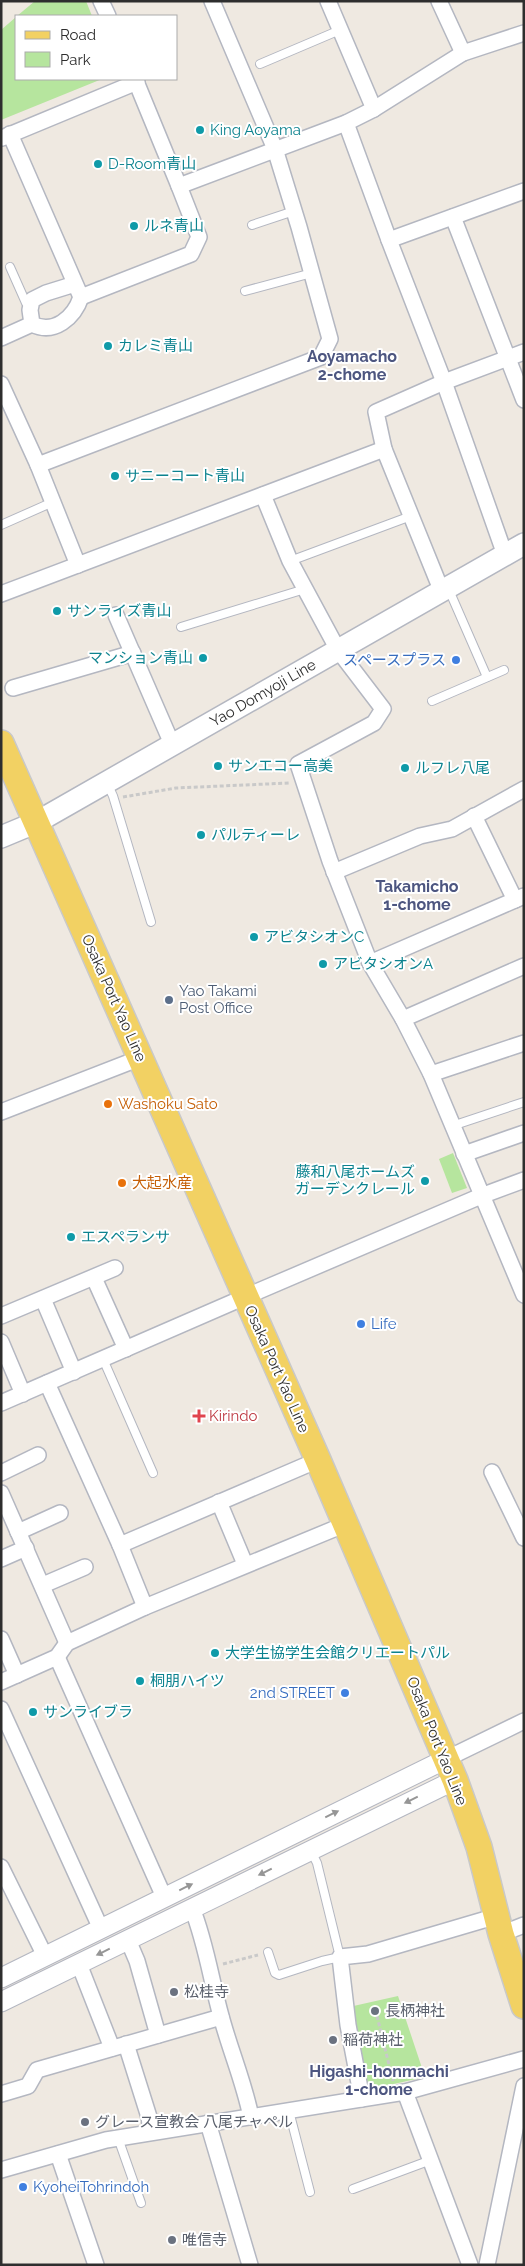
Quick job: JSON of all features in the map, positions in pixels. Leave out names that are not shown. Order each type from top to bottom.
[{"type":"main road","name":"Yao Domyoji Line","points":[[1,837],[110,791],[172,744],[524,544]]},
{"type":"main road","name":"Osaka Port Yao Line","points":[[1,743],[318,1460],[450,1769],[507,1925],[524,2006]]},
{"type":"street","points":[[101,1],[108,15]]},
{"type":"street","points":[[38,465],[321,357],[330,339],[275,149],[212,1]]},
{"type":"street","points":[[328,1],[374,109]]},
{"type":"street","points":[[439,1],[463,53]]},
{"type":"street","points":[[179,186],[346,123],[374,109],[463,53],[524,33]]},
{"type":"street","points":[[1,338],[32,324],[47,328],[64,321],[76,311],[78,291],[6,136],[136,80],[199,237],[190,254],[78,291],[38,296],[32,300],[30,306],[32,324]]},
{"type":"street","points":[[346,123],[444,382],[505,555]]},
{"type":"street","points":[[389,240],[454,217],[522,197]]},
{"type":"street","points":[[454,217],[524,400]]},
{"type":"street","points":[[445,590],[411,516],[384,449],[376,412],[444,382],[524,352]]},
{"type":"street","points":[[1,384],[5,402],[38,465],[78,565]]},
{"type":"street","points":[[1,594],[384,449]]},
{"type":"street","points":[[263,495],[290,561],[338,650],[383,710],[374,723],[298,764],[334,872],[370,963],[403,1019],[431,1074],[524,1295]]},
{"type":"street","points":[[116,615],[172,744]]},
{"type":"street","points":[[13,688],[133,653]]},
{"type":"street","points":[[334,872],[420,836],[452,828],[524,789]]},
{"type":"street","points":[[370,963],[519,898],[474,816]]},
{"type":"street","points":[[403,1019],[524,966]]},
{"type":"street","points":[[431,1074],[524,1043]]},
{"type":"street","points":[[1,1112],[140,1058]]},
{"type":"street","points":[[464,1154],[524,1133]]},
{"type":"street","points":[[1,1403],[245,1296],[481,1196],[524,1180]]},
{"type":"street","points":[[1,1316],[115,1268]]},
{"type":"street","points":[[94,1278],[126,1349]]},
{"type":"street","points":[[43,1299],[74,1372]]},
{"type":"street","points":[[1,1342],[23,1394]]},
{"type":"street","points":[[47,1383],[146,1607]]},
{"type":"street","points":[[1,1473],[38,1455]]},
{"type":"street","points":[[120,1545],[318,1460]]},
{"type":"street","points":[[492,1472],[524,1538]]},
{"type":"street","points":[[1,1493],[67,1643]]},
{"type":"street","points":[[219,1502],[245,1564]]},
{"type":"street","points":[[18,1532],[60,1513]]},
{"type":"street","points":[[1,1682],[57,1657],[67,1643],[245,1564],[346,1524]]},
{"type":"street","points":[[1,1559],[26,1548]]},
{"type":"street","points":[[43,1585],[85,1567]]},
{"type":"street","points":[[1,1639],[17,1675]]},
{"type":"street","points":[[57,1657],[164,1897]]},
{"type":"street","points":[[1,1709],[101,1929]]},
{"type":"street","points":[[1,2002],[311,1850],[450,1769],[524,1722]]},
{"type":"street","points":[[1,1978],[164,1897],[450,1769]]},
{"type":"street","points":[[3,1877],[45,1956]]},
{"type":"street","points":[[192,1908],[203,1936],[221,2017],[248,2100],[251,2117]]},
{"type":"street","points":[[362,2099],[348,2025],[340,1957],[368,1954],[507,1925]]},
{"type":"street","points":[[128,1940],[138,1961],[158,2035]]},
{"type":"street","points":[[79,1964],[119,2046],[149,2117],[151,2132]]},
{"type":"street","points":[[1,2094],[28,2086],[37,2070],[221,2017]]},
{"type":"street","points":[[1,2170],[118,2138],[401,2093],[524,2059]]},
{"type":"street","points":[[487,2265],[524,2086]]},
{"type":"street","points":[[401,2093],[431,2160],[470,2265]]},
{"type":"street","points":[[208,2123],[250,2265]]},
{"type":"street","points":[[58,2154],[96,2265]]},
{"type":"lane","points":[[260,64],[340,30]]},
{"type":"lane","points":[[252,225],[294,211]]},
{"type":"lane","points":[[10,267],[26,303],[30,306]]},
{"type":"lane","points":[[245,291],[312,273]]},
{"type":"lane","points":[[1,525],[53,502]]},
{"type":"lane","points":[[290,561],[411,516]]},
{"type":"lane","points":[[181,627],[305,589]]},
{"type":"lane","points":[[445,590],[487,677]]},
{"type":"lane","points":[[432,701],[504,670]]},
{"type":"lane","points":[[110,791],[151,922]]},
{"type":"lane","points":[[452,1126],[524,1102]]},
{"type":"lane","points":[[104,1359],[153,1473]]},
{"type":"lane","points":[[268,1952],[275,1973],[279,1975],[322,1960],[340,1957],[317,1863],[311,1850]]},
{"type":"lane","points":[[289,2111],[310,2192]]},
{"type":"lane","points":[[118,2138],[141,2203]]},
{"type":"lane","points":[[353,2189],[431,2160]]},
{"type":"path","points":[[110,791],[304,782]]},
{"type":"path","points":[[210,1968],[268,1952]]},
{"type":"path","points":[[377,2016],[401,2093]]},
{"type":"green space","points":[[35,1],[86,1],[92,15],[18,15]]},
{"type":"green space","points":[[15,18],[15,80],[100,80],[1,120],[1,30]]},
{"type":"green space","points":[[453,1153],[467,1188],[452,1193],[439,1159]]},
{"type":"green space","points":[[398,1996],[425,2077],[367,2090],[349,2007]]},
{"type":"place","name":"King Aoyama","points":[[200,130]]},
{"type":"place","name":"D-Room青山","points":[[98,164]]},
{"type":"place","name":"ルネ青山","points":[[134,226]]},
{"type":"place","name":"カレミ青山","points":[[108,346]]},
{"type":"place","name":"サニーコート青山","points":[[115,476]]},
{"type":"place","name":"サンライズ青山","points":[[57,611]]},
{"type":"place","name":"マンション青山","points":[[203,658]]},
{"type":"place","name":"スペースプラス","points":[[456,660]]},
{"type":"place","name":"サンエコー高美","points":[[218,766]]},
{"type":"place","name":"ルフレ八尾","points":[[405,768]]},
{"type":"place","name":"パルティーレ","points":[[201,835]]},
{"type":"place","name":"アビタシオンC","points":[[254,937]]},
{"type":"place","name":"アビタシオンA","points":[[323,964]]},
{"type":"place","name":"Yao Takami Post Office","points":[[169,1000]]},
{"type":"place","name":"Washoku Sato","points":[[108,1104]]},
{"type":"place","name":"藤和八尾ホームズ ガーデンクレール","points":[[425,1181]]},
{"type":"place","name":"大起水産","points":[[122,1183]]},
{"type":"place","name":"エスペランサ","points":[[71,1237]]},
{"type":"place","name":"Life","points":[[361,1324]]},
{"type":"place","name":"Kirindo","points":[[199,1416]]},
{"type":"place","name":"大学生協学生会館クリエートパル","points":[[215,1653]]},
{"type":"place","name":"桐朋ハイツ","points":[[140,1681]]},
{"type":"place","name":"2nd STREET","points":[[345,1693]]},
{"type":"place","name":"サンライブラ","points":[[33,1712]]},
{"type":"place","name":"松桂寺","points":[[174,1992]]},
{"type":"place","name":"長柄神社","points":[[375,2011]]},
{"type":"place","name":"稲荷神社","points":[[333,2040]]},
{"type":"place","name":"グレース宣教会 八尾チャペル","points":[[85,2122]]},
{"type":"place","name":"KyoheiTohrindoh","points":[[23,2187]]},
{"type":"place","name":"唯信寺","points":[[172,2240]]},
{"type":"district","name":"Aoyamacho 2-chome","points":[[352,365]]},
{"type":"district","name":"Takamicho 1-chome","points":[[417,895]]},
{"type":"district","name":"Higashi-honmachi 1-chome","points":[[379,2080]]}]
